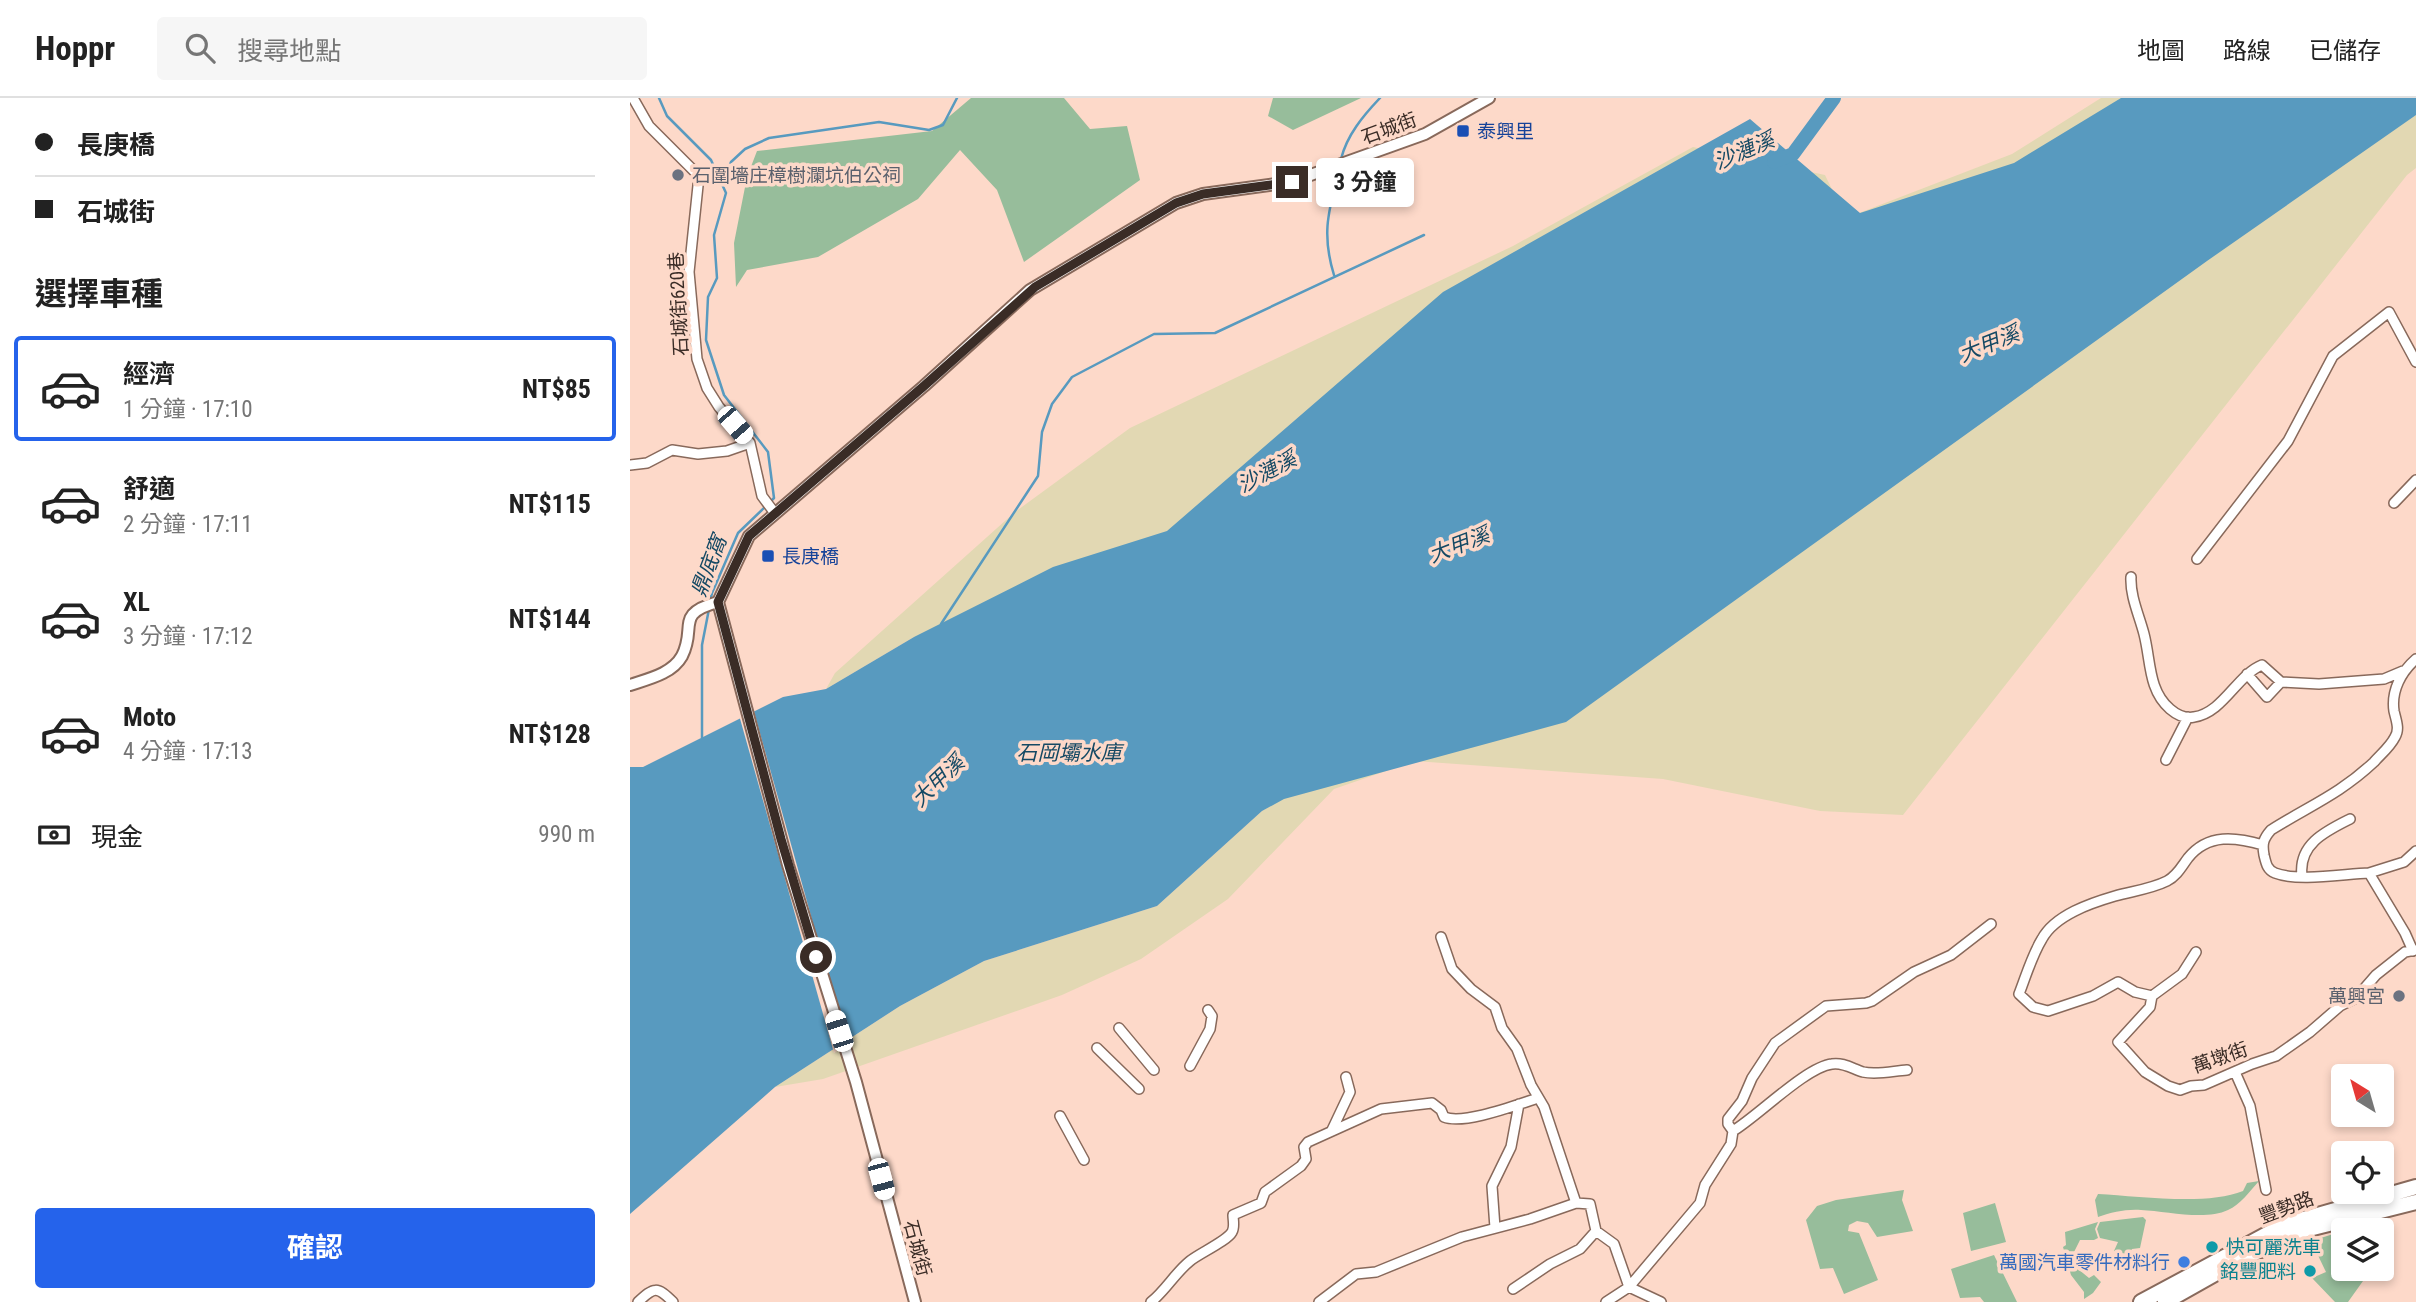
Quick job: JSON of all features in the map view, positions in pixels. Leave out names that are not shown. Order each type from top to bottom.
[{"type":"main road","name":"豐勢路","points":[[2141,1302],[2286,1224],[2416,1187]]},
{"type":"main road","name":"豐勢路","points":[[2165,1302],[2297,1232],[2416,1202]]},
{"type":"street","name":"石城街620巷","points":[[633,98],[649,126],[699,176],[689,272],[697,359],[707,388],[719,407],[750,443],[757,477],[770,507]]},
{"type":"street","name":"石城街","points":[[915,1302],[856,1082],[789,865],[718,602],[749,536],[770,507],[924,386],[1030,290],[1176,203],[1203,194],[1292,182],[1425,134],[1489,98]]},
{"type":"street","points":[[2197,559],[2288,441],[2333,356],[2389,312],[2416,362]]},
{"type":"street","points":[[630,465],[647,463],[672,450],[698,454],[727,451],[750,443]]},
{"type":"street","points":[[2394,503],[2416,480]]},
{"type":"street","points":[[2131,577],[2130,587],[2145,638],[2153,684],[2160,699],[2179,716],[2196,717],[2212,709],[2251,669],[2262,665],[2281,682],[2319,684],[2384,679],[2405,670]]},
{"type":"street","points":[[630,685],[658,676],[677,661],[682,655],[690,622],[699,608],[718,602]]},
{"type":"street","points":[[2416,659],[2405,670],[2395,689],[2397,735],[2390,744],[2356,779],[2332,796],[2271,830],[2264,838],[2263,845],[2266,865],[2274,873],[2302,876],[2369,873],[2403,862],[2416,851]]},
{"type":"street","points":[[2247,674],[2267,696],[2281,682]]},
{"type":"street","points":[[2166,760],[2188,717]]},
{"type":"street","points":[[2302,876],[2301,868],[2310,846],[2318,837],[2350,819]]},
{"type":"street","points":[[2196,952],[2182,974],[2152,996],[2135,992],[2118,982],[2092,996],[2048,1011],[2033,1007],[2019,994],[2042,937],[2067,915],[2096,902],[2155,887],[2173,878],[2201,846],[2217,840],[2238,838],[2263,845]]},
{"type":"street","points":[[2369,873],[2414,951]]},
{"type":"street","points":[[1606,1302],[1629,1287],[1700,1203],[1705,1185],[1731,1144],[1733,1131],[1728,1119],[1742,1101],[1752,1078],[1781,1038],[1826,1006],[1872,1001],[1914,972],[1951,955],[1991,924]]},
{"type":"street","points":[[1441,937],[1452,969],[1471,989],[1495,1007],[1502,1028],[1517,1049],[1544,1107],[1576,1203]]},
{"type":"street","name":"萬墩街","points":[[2152,996],[2150,1007],[2118,1042],[2145,1073],[2180,1090],[2204,1085],[2252,1063],[2276,1056],[2340,1006],[2356,998],[2376,975],[2405,952],[2414,951]]},
{"type":"street","points":[[1190,1066],[1210,1029],[1212,1016],[1208,1010]]},
{"type":"street","points":[[1119,1028],[1154,1070]]},
{"type":"street","points":[[1097,1048],[1139,1089]]},
{"type":"street","points":[[1733,1131],[1780,1095],[1830,1064],[1840,1063],[1866,1073],[1907,1070]]},
{"type":"street","points":[[2235,1072],[2250,1106],[2266,1190]]},
{"type":"street","points":[[1332,1130],[1350,1092],[1346,1077]]},
{"type":"street","points":[[1151,1302],[1164,1292],[1184,1266],[1233,1232],[1233,1215],[1261,1203],[1265,1192],[1304,1162],[1307,1154],[1305,1144],[1381,1109],[1432,1103],[1441,1110],[1444,1117],[1452,1120],[1487,1114],[1538,1098]]},
{"type":"street","points":[[1495,1228],[1492,1186],[1511,1147],[1519,1104]]},
{"type":"street","points":[[1060,1116],[1084,1160]]},
{"type":"street","points":[[1319,1302],[1356,1274],[1376,1272],[1462,1237],[1576,1203],[1590,1204],[1596,1231],[1614,1244],[1629,1287],[1661,1302]]},
{"type":"street","points":[[1513,1289],[1550,1264],[1580,1249],[1596,1231]]},
{"type":"street","points":[[638,1302],[656,1289],[673,1302]]},
{"type":"green space","points":[[971,98],[1064,98],[1090,129],[1127,126],[1140,180],[1024,262],[997,190],[960,150],[918,199],[818,257],[747,270],[736,287],[734,243],[747,177],[757,151],[932,131]]},
{"type":"green space","points":[[1273,98],[1361,98],[1293,130],[1268,116]]},
{"type":"green space","points":[[2259,1181],[2232,1208],[2208,1215],[2135,1210],[2098,1217],[2095,1200],[2098,1194],[2172,1199],[2211,1198],[2243,1191],[2247,1183]]},
{"type":"green space","points":[[1904,1190],[1902,1200],[1913,1231],[1877,1237],[1868,1223],[1857,1221],[1849,1225],[1848,1231],[1859,1233],[1878,1280],[1844,1294],[1833,1268],[1820,1269],[1806,1220],[1817,1206],[1836,1200]]},
{"type":"green space","points":[[1995,1203],[2006,1242],[1971,1251],[1963,1213]]},
{"type":"green space","points":[[2143,1217],[2146,1220],[2140,1248],[2125,1254],[2114,1251],[2118,1242],[2100,1238],[2097,1229],[2100,1222]]},
{"type":"green space","points":[[2098,1222],[2095,1229],[2098,1238],[2080,1240],[2073,1254],[2078,1269],[2089,1278],[2094,1275],[2101,1282],[2093,1293],[2084,1299],[2084,1292],[2071,1275],[2063,1247],[2066,1245],[2065,1232]]},
{"type":"green space","points":[[2331,1235],[2331,1281],[2363,1281],[2348,1302],[2335,1302],[2312,1278],[2326,1272],[2311,1241]]},
{"type":"green space","points":[[1994,1255],[2017,1302],[1984,1302],[1980,1297],[1960,1298],[1951,1269]]},
{"type":"sand","points":[[2101,98],[2416,98],[2416,168],[2407,175],[1903,815],[1820,811],[1663,779],[1415,761],[1334,789],[1228,899],[1141,959],[1062,995],[823,1079],[775,1087],[900,1006],[984,961],[1157,906],[1262,811],[1284,798],[914,637],[826,689],[835,673],[1015,512],[1130,428],[1513,246],[1693,147],[1825,175],[1846,218],[2012,154]]},
{"type":"water","points":[[2121,98],[2416,98],[2416,115],[2207,261],[1566,722],[1284,799],[1262,811],[1157,906],[984,961],[900,1006],[775,1087],[630,1214],[630,767],[643,767],[783,697],[826,689],[914,637],[1053,567],[1167,531],[1443,292],[1750,119],[1860,213],[2014,163]]},
{"type":"pier","points":[[753,708],[847,1045],[834,1053],[739,715]]},
{"type":"waterway","name":"鼎底窩","points":[[659,98],[667,116],[711,160],[726,193],[714,235],[717,278],[708,297],[706,340],[724,395],[768,452],[774,498],[770,502]]},
{"type":"waterway","points":[[722,184],[731,162],[745,149],[769,138],[879,122],[929,130],[943,125],[957,98]]},
{"type":"waterway","points":[[1341,159],[1356,126],[1380,98]]},
{"type":"waterway","name":"沙漣溪","points":[[1774,162],[1793,154],[1834,98]]},
{"type":"waterway","points":[[1334,275],[1327,234],[1339,169]]},
{"type":"waterway","points":[[941,624],[1038,476],[1042,432],[1052,404],[1072,377],[1154,334],[1215,333],[1424,235]]},
{"type":"waterway","name":"鼎底窩","points":[[710,602],[738,533],[765,507]]},
{"type":"waterway","name":"鼎底窩","points":[[702,738],[702,645],[709,609]]},
{"type":"place","name":"泰興里","points":[[1463,131]]},
{"type":"place","name":"石圍墻庄樟樹瀾坑伯公祠","points":[[678,175]]},
{"type":"place","name":"長庚橋","points":[[768,556]]},
{"type":"place","name":"萬興宮","points":[[2399,996]]},
{"type":"place","name":"快可麗洗車","points":[[2212,1247]]},
{"type":"place","name":"萬國汽車零件材料行","points":[[2184,1262]]},
{"type":"place","name":"銘豐肥料","points":[[2310,1271]]},
{"type":"route","points":[[816,957],[781,839],[718,602],[749,536],[924,386],[1030,290],[1176,203],[1203,194],[1292,182]]},
{"type":"water label","name":"大甲溪","points":[[1989,344]]},
{"type":"water label","name":"大甲溪","points":[[1459,545]]},
{"type":"water label","name":"石岡壩水庫","points":[[1069,753]]},
{"type":"water label","name":"大甲溪","points":[[938,781]]}]
